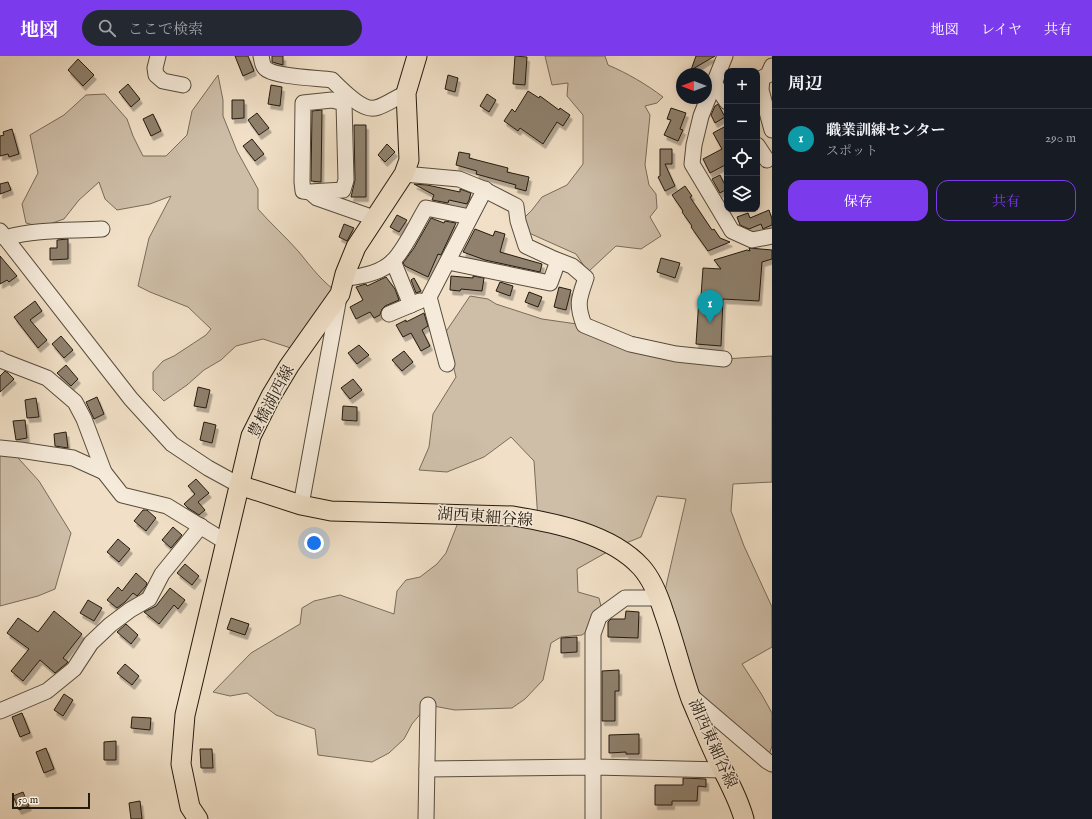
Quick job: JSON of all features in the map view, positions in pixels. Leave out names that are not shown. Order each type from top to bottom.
[{"type":"main road","name":"豊橋湖西線","points":[[198,819],[190,807],[181,764],[185,715],[251,436],[271,396],[289,366],[342,286],[356,247],[404,174],[409,160],[406,93],[417,56]]},
{"type":"main road","name":"湖西東細谷線","points":[[240,484],[301,506],[331,511],[513,516],[538,520],[584,533],[616,547],[629,556],[641,568],[649,578],[659,598],[690,695],[703,729],[735,795],[744,819]]},
{"type":"street","points":[[158,56],[155,68],[156,75],[163,81],[183,85]]},
{"type":"street","points":[[261,56],[264,67],[271,72],[299,77],[332,80],[346,94],[368,109],[376,108],[406,93]]},
{"type":"street","points":[[725,56],[701,116],[694,145],[692,164],[732,231],[752,240],[772,236]]},
{"type":"street","points":[[772,66],[768,75],[762,78],[760,90],[772,130]]},
{"type":"street","points":[[714,83],[724,98]]},
{"type":"street","points":[[310,192],[343,190],[346,180],[344,103],[332,100],[303,103],[303,191],[310,192],[317,198],[374,218]]},
{"type":"street","points":[[760,150],[767,160]]},
{"type":"street","points":[[404,174],[459,179],[485,189],[516,206],[518,221],[526,246],[572,266],[586,278],[578,304],[584,325],[630,344],[676,354],[724,359]]},
{"type":"street","points":[[389,314],[430,297],[485,189]]},
{"type":"street","points":[[301,506],[342,286],[377,271],[393,261],[426,208],[470,217]]},
{"type":"street","points":[[2,234],[37,231],[102,229]]},
{"type":"street","points":[[2,234],[131,399],[172,444],[208,468],[240,484]]},
{"type":"street","points":[[393,261],[411,305]]},
{"type":"street","points":[[448,262],[550,283],[558,261]]},
{"type":"street","points":[[430,297],[447,364]]},
{"type":"street","points":[[0,358],[2,361],[47,378],[75,402],[84,419],[104,472],[122,495],[167,506],[226,542]]},
{"type":"street","points":[[0,448],[73,458],[104,472]]},
{"type":"street","points":[[0,711],[47,691],[74,669],[95,638],[130,610],[149,599],[162,574],[201,526]]},
{"type":"street","points":[[593,819],[593,634],[599,617],[625,598],[659,598]]},
{"type":"street","points":[[690,695],[772,764]]},
{"type":"street","points":[[426,819],[428,705]]},
{"type":"street","points":[[427,769],[594,767],[723,770]]},
{"type":"shaded area","points":[[545,56],[605,56],[608,65],[636,79],[663,97],[657,103],[645,106],[650,115],[645,165],[649,185],[656,194],[657,208],[650,217],[661,236],[641,249],[616,246],[588,272],[576,254],[529,233],[523,219],[542,197],[567,185],[583,164],[583,115],[567,96],[568,83],[552,85]]},
{"type":"shaded area","points":[[218,75],[223,100],[223,116],[237,151],[258,189],[258,209],[294,246],[323,280],[340,294],[300,351],[263,339],[236,346],[221,360],[204,370],[187,385],[164,401],[153,390],[153,372],[163,361],[174,356],[206,335],[211,329],[188,307],[138,286],[149,238],[171,196],[150,204],[117,210],[105,199],[99,182],[79,200],[64,219],[41,227],[26,223],[22,204],[38,173],[30,135],[64,115],[86,95],[105,94],[127,119],[133,136],[143,156],[166,156],[187,135],[192,111]]},
{"type":"shaded area","points":[[470,296],[488,299],[496,304],[542,319],[584,325],[724,359],[772,356],[772,482],[733,484],[731,511],[744,546],[772,607],[772,647],[742,664],[772,713],[772,746],[767,761],[690,695],[661,608],[686,499],[657,496],[641,537],[616,547],[577,569],[578,592],[599,598],[604,619],[582,635],[561,637],[551,643],[543,680],[525,699],[512,708],[455,710],[428,705],[412,724],[404,739],[389,753],[372,762],[318,755],[315,729],[276,715],[247,693],[230,696],[213,692],[251,653],[300,624],[302,608],[314,601],[340,595],[394,614],[397,591],[406,580],[420,577],[437,564],[446,553],[461,515],[538,520],[534,461],[511,437],[484,457],[447,472],[419,470],[429,447],[433,414],[456,377],[445,333]]},
{"type":"shaded area","points":[[0,447],[10,449],[39,481],[71,533],[55,589],[38,596],[0,606]]},
{"type":"building","points":[[235,56],[248,56],[254,71],[243,76]]},
{"type":"building","points":[[272,56],[283,56],[283,65],[272,62]]},
{"type":"building","points":[[515,56],[527,57],[525,85],[513,84]]},
{"type":"building","points":[[696,56],[715,56],[694,68],[692,68]]},
{"type":"building","points":[[78,59],[94,75],[83,86],[68,70]]},
{"type":"building","points":[[448,75],[458,78],[455,92],[445,89]]},
{"type":"building","points":[[128,84],[140,99],[131,107],[119,92]]},
{"type":"building","points":[[271,85],[282,87],[280,106],[268,104]]},
{"type":"building","points":[[528,91],[539,98],[540,96],[559,110],[560,108],[570,115],[563,126],[557,122],[543,144],[520,128],[518,131],[504,121],[512,109],[515,112]]},
{"type":"building","points":[[487,94],[496,100],[489,112],[480,106]]},
{"type":"building","points":[[232,100],[244,100],[244,118],[232,119]]},
{"type":"building","points":[[718,104],[724,118],[715,123],[711,115],[715,106]]},
{"type":"building","points":[[671,108],[686,113],[680,129],[683,130],[678,141],[664,135],[671,120],[667,119]]},
{"type":"building","points":[[322,110],[321,182],[311,181],[312,111]]},
{"type":"building","points":[[257,113],[269,128],[259,135],[248,120]]},
{"type":"building","points":[[153,114],[161,131],[151,136],[143,119]]},
{"type":"building","points":[[354,125],[366,125],[366,197],[351,197],[355,180]]},
{"type":"building","points":[[724,127],[724,166],[710,173],[703,159],[722,149],[713,133]]},
{"type":"building","points":[[12,129],[19,154],[9,157],[8,154],[0,156],[0,136],[4,135],[3,132]]},
{"type":"building","points":[[252,139],[264,154],[255,161],[243,146]]},
{"type":"building","points":[[387,144],[395,152],[385,162],[378,155]]},
{"type":"building","points":[[660,149],[672,149],[672,164],[665,164],[675,186],[665,191],[658,177],[660,176]]},
{"type":"building","points":[[459,152],[470,154],[469,158],[508,168],[507,172],[529,177],[526,191],[515,188],[516,185],[476,174],[477,171],[456,165]]},
{"type":"building","points":[[720,175],[724,183],[724,191],[720,193],[712,179]]},
{"type":"building","points":[[8,182],[11,190],[0,194],[0,184]]},
{"type":"building","points":[[414,184],[427,185],[460,192],[460,189],[471,193],[467,204],[449,200],[448,203],[432,200],[434,195]]},
{"type":"building","points":[[685,186],[692,196],[690,197],[712,230],[714,229],[720,238],[730,242],[708,251],[691,227],[692,226],[672,195]]},
{"type":"building","points":[[769,210],[772,225],[763,229],[761,224],[749,229],[740,225],[737,217],[748,213],[750,218]]},
{"type":"building","points":[[397,215],[407,220],[399,232],[390,227]]},
{"type":"building","points":[[431,218],[444,223],[445,221],[456,223],[441,255],[438,254],[428,277],[405,266],[403,263],[414,248]]},
{"type":"building","points":[[344,224],[354,228],[347,241],[339,237]]},
{"type":"building","points":[[475,229],[493,236],[495,231],[505,234],[500,252],[542,264],[540,272],[485,260],[463,252]]},
{"type":"building","points":[[68,239],[68,259],[50,260],[50,248],[57,248],[57,240]]},
{"type":"building","points":[[749,248],[772,250],[772,259],[762,262],[759,301],[723,299],[721,346],[696,344],[699,298],[701,296],[703,268],[721,269],[714,260],[747,250],[750,251]]},
{"type":"building","points":[[0,256],[17,276],[9,282],[7,280],[0,284]]},
{"type":"building","points":[[661,258],[680,263],[675,278],[657,272]]},
{"type":"building","points":[[451,276],[473,278],[473,276],[484,278],[482,291],[461,289],[460,291],[450,290]]},
{"type":"building","points":[[386,277],[395,289],[399,300],[385,306],[380,315],[374,318],[370,312],[356,319],[350,307],[363,300],[356,287],[366,284],[367,286]]},
{"type":"building","points":[[414,278],[421,291],[416,293],[411,280]]},
{"type":"building","points":[[500,282],[513,286],[510,296],[496,291]]},
{"type":"building","points":[[559,287],[571,290],[566,310],[554,307]]},
{"type":"building","points":[[529,292],[542,297],[538,307],[525,302]]},
{"type":"building","points":[[35,301],[42,311],[30,320],[47,340],[38,348],[14,317]]},
{"type":"building","points":[[424,313],[428,326],[422,330],[430,346],[421,351],[411,333],[403,337],[396,325]]},
{"type":"building","points":[[61,336],[73,350],[64,358],[52,344]]},
{"type":"building","points":[[359,345],[369,355],[357,364],[348,353]]},
{"type":"building","points":[[404,351],[413,362],[402,371],[392,360]]},
{"type":"building","points":[[66,365],[78,379],[71,386],[57,373]]},
{"type":"building","points":[[5,371],[14,379],[0,392],[0,376]]},
{"type":"building","points":[[353,379],[362,390],[350,399],[341,388]]},
{"type":"building","points":[[198,387],[210,390],[206,408],[194,406]]},
{"type":"building","points":[[97,397],[104,414],[94,419],[86,402]]},
{"type":"building","points":[[36,398],[39,417],[27,418],[25,400]]},
{"type":"building","points":[[343,406],[357,407],[357,421],[342,420]]},
{"type":"building","points":[[25,420],[27,438],[16,440],[13,421]]},
{"type":"building","points":[[204,422],[216,425],[212,443],[200,440]]},
{"type":"building","points":[[66,432],[68,448],[55,446],[54,434]]},
{"type":"building","points":[[196,479],[209,493],[198,502],[205,510],[199,515],[184,504],[195,494],[188,486]]},
{"type":"building","points":[[143,510],[147,510],[156,518],[146,531],[134,521]]},
{"type":"building","points":[[173,527],[182,535],[171,548],[162,540]]},
{"type":"building","points":[[118,539],[130,549],[119,562],[107,552]]},
{"type":"building","points":[[185,564],[199,576],[192,585],[177,573]]},
{"type":"building","points":[[136,573],[147,583],[146,586],[137,596],[133,593],[117,608],[107,600],[118,587],[122,591]]},
{"type":"building","points":[[170,588],[185,600],[178,609],[174,605],[159,624],[144,612],[156,606]]},
{"type":"building","points":[[88,600],[102,608],[94,621],[80,613]]},
{"type":"building","points":[[54,611],[82,634],[63,658],[68,662],[55,673],[40,660],[23,681],[11,671],[29,649],[7,633],[18,618],[38,632]]},
{"type":"building","points":[[626,611],[639,612],[638,638],[608,637],[608,622],[611,619],[625,619]]},
{"type":"building","points":[[231,618],[249,624],[245,635],[227,629]]},
{"type":"building","points":[[126,624],[138,635],[131,644],[117,632]]},
{"type":"building","points":[[577,637],[577,652],[561,653],[561,638]]},
{"type":"building","points":[[125,664],[139,676],[132,685],[117,673]]},
{"type":"building","points":[[619,670],[619,691],[615,691],[615,721],[602,721],[602,671]]},
{"type":"building","points":[[64,694],[73,700],[63,716],[54,710]]},
{"type":"building","points":[[22,713],[30,733],[20,737],[12,717]]},
{"type":"building","points":[[132,717],[151,718],[150,730],[131,728]]},
{"type":"building","points":[[639,734],[639,754],[626,754],[626,752],[609,753],[609,735]]},
{"type":"building","points":[[116,741],[116,760],[104,760],[104,742]]},
{"type":"building","points":[[46,748],[54,769],[44,773],[36,752]]},
{"type":"building","points":[[200,749],[212,749],[213,768],[201,768]]},
{"type":"building","points":[[683,778],[706,779],[706,787],[698,786],[697,801],[672,801],[672,805],[655,805],[655,785],[683,785]]},
{"type":"building","points":[[23,792],[29,806],[19,810],[13,796]]},
{"type":"building","points":[[140,801],[142,819],[131,819],[129,803]]},
{"type":"place","name":"職業訓練センター","points":[[710,323]]}]
